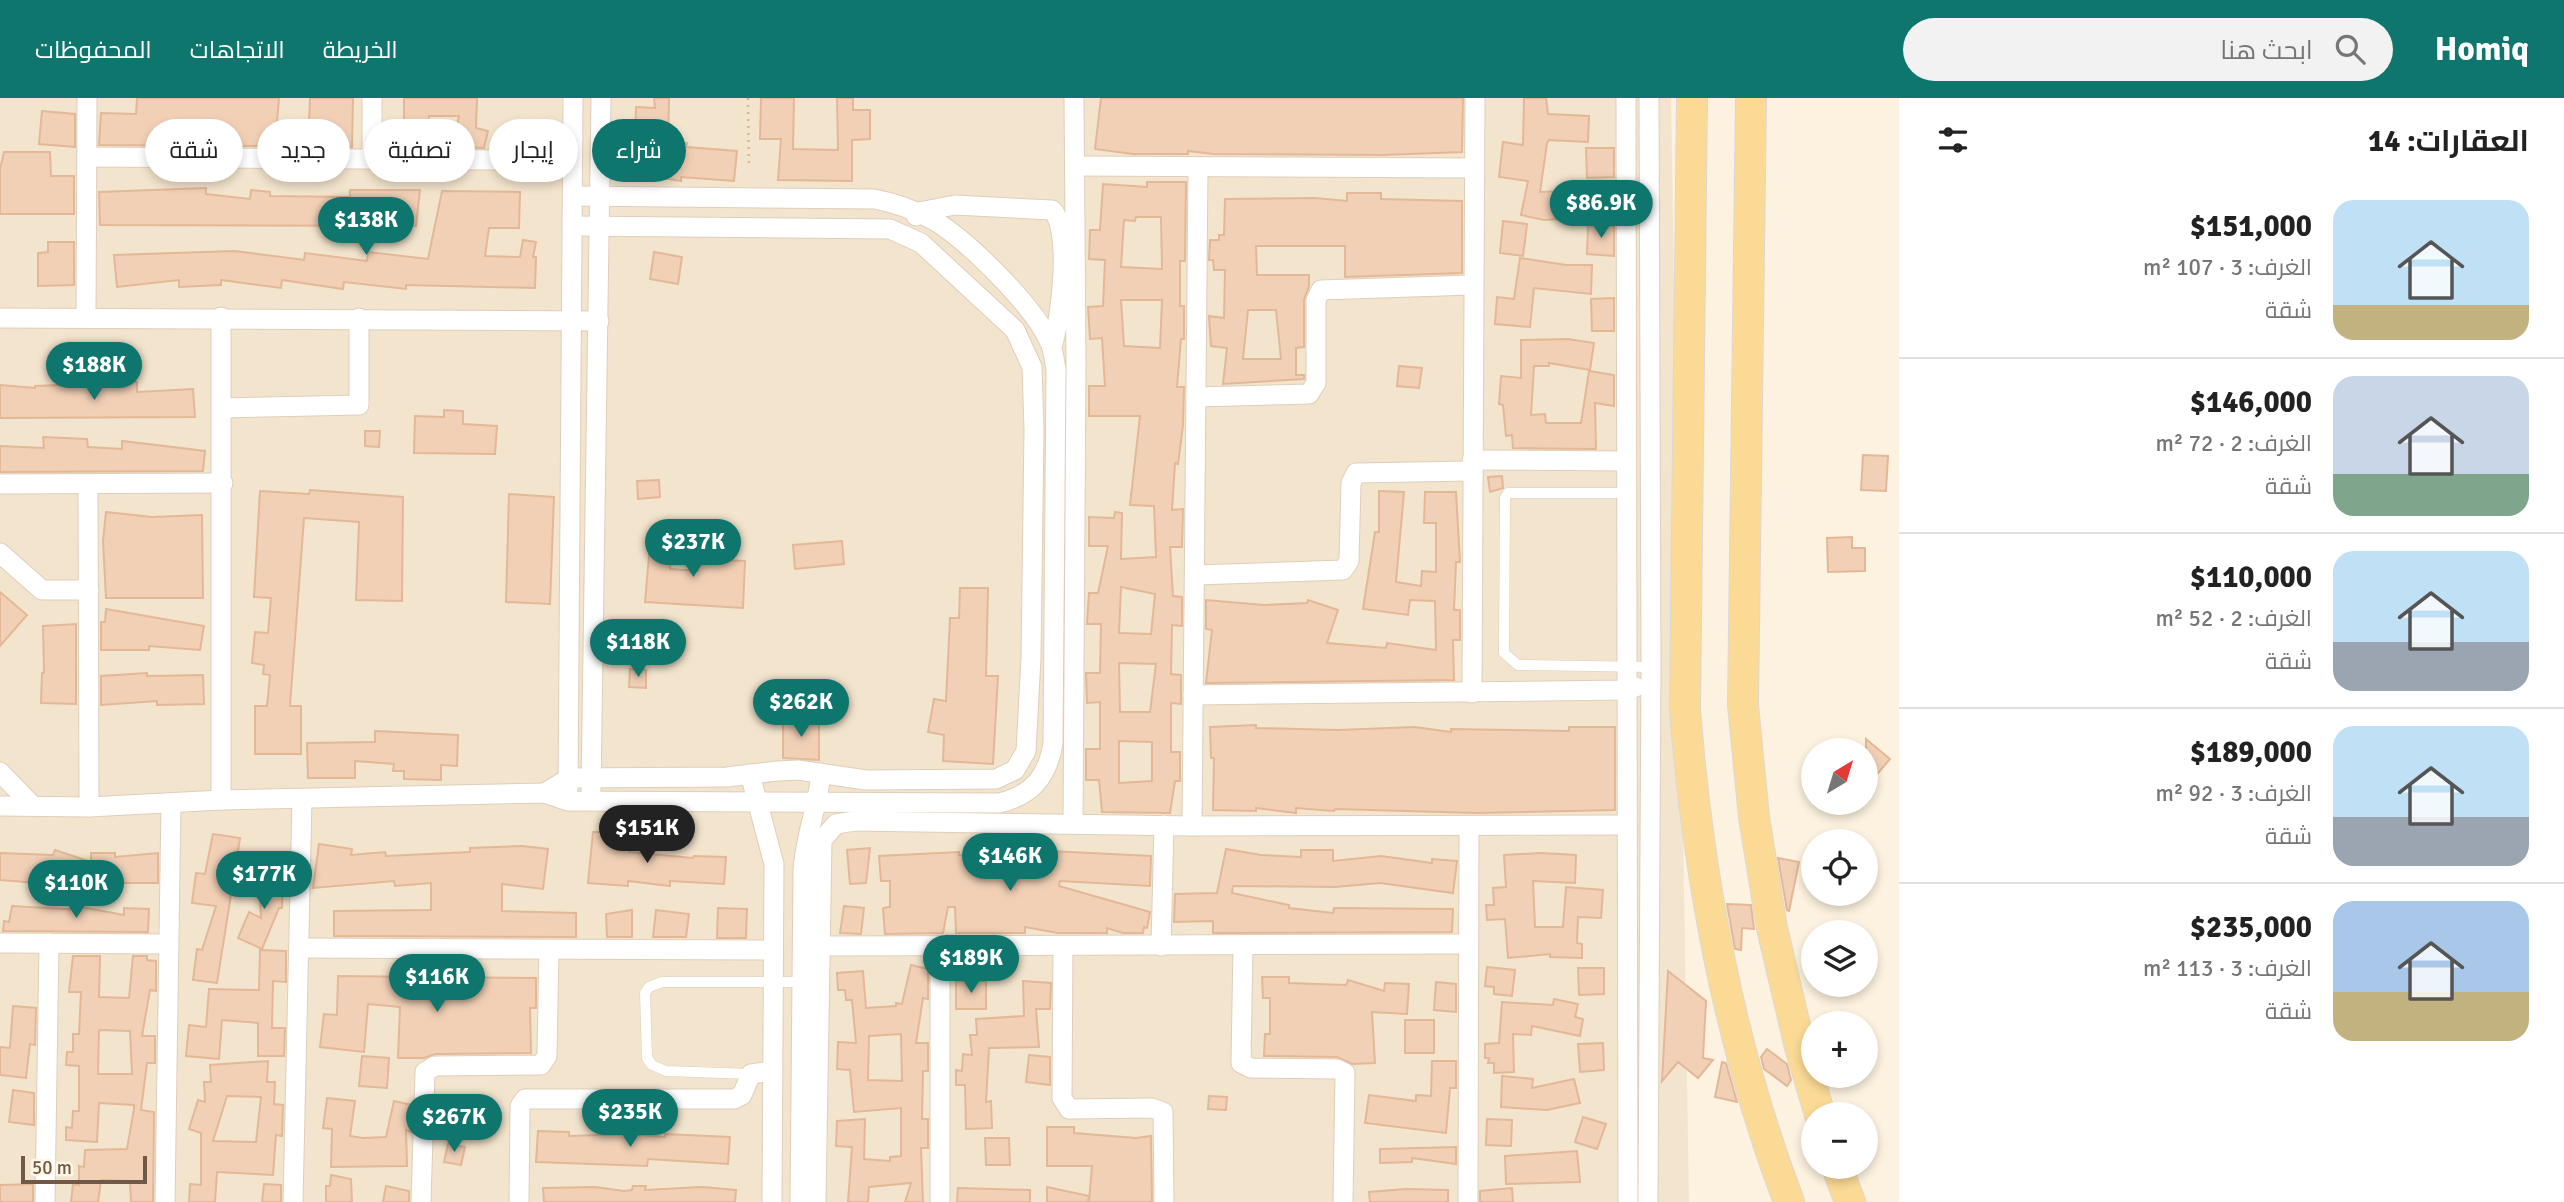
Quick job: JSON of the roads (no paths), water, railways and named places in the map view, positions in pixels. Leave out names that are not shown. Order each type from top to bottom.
[{"type":"main road","points":[[1692,98],[1685,709],[1690,766],[1705,882],[1727,996],[1763,1126],[1789,1202]]},
{"type":"main road","points":[[1751,98],[1743,705],[1754,817],[1770,917],[1800,1047],[1816,1102]]},
{"type":"main road","points":[[1841,1179],[1850,1202]]},
{"type":"street","points":[[86,317],[87,98]]},
{"type":"street","points":[[372,98],[372,119]]},
{"type":"street","points":[[573,98],[573,119]]},
{"type":"street","points":[[592,802],[601,98]]},
{"type":"street","points":[[1073,824],[1074,98]]},
{"type":"street","points":[[1472,693],[1475,98]]},
{"type":"street","points":[[1626,98],[1628,1202]]},
{"type":"street","points":[[1648,1202],[1651,674],[1649,98]]},
{"type":"street","points":[[87,157],[364,159]]},
{"type":"street","points":[[1075,166],[1474,168]]},
{"type":"street","points":[[1192,826],[1198,168]]},
{"type":"street","points":[[568,802],[573,182]]},
{"type":"street","points":[[573,196],[874,199],[899,204],[938,223],[1020,298],[1040,322],[1052,346],[1056,369],[1055,658],[1051,760],[1031,791],[1017,800],[969,813],[855,821],[829,828],[822,840],[816,1202]]},
{"type":"street","points":[[904,233],[919,212],[955,205],[1046,207],[1057,215],[1061,221],[1061,298],[1060,322],[1052,346]]},
{"type":"street","points":[[545,793],[569,778],[778,771],[821,773],[866,780],[996,779],[1015,769],[1027,751],[1034,430],[1032,367],[1028,353],[1014,330],[921,243],[904,233],[873,226],[573,226]]},
{"type":"street","points":[[1196,397],[1309,394],[1316,383],[1316,300],[1321,290],[1472,285]]},
{"type":"street","points":[[221,800],[222,317]]},
{"type":"street","points":[[0,318],[222,317],[599,321]]},
{"type":"street","points":[[222,408],[359,405],[359,318]]},
{"type":"street","points":[[1028,353],[1052,346]]},
{"type":"street","points":[[1195,575],[1343,570],[1349,561],[1351,483],[1356,473],[1626,461]]},
{"type":"street","points":[[0,484],[223,483]]},
{"type":"street","points":[[88,485],[89,807]]},
{"type":"street","points":[[1626,497],[1650,501]]},
{"type":"street","points":[[0,553],[42,590],[89,590]]},
{"type":"street","points":[[1031,657],[1055,658]]},
{"type":"street","points":[[1193,695],[1626,690],[1651,674]]},
{"type":"street","points":[[1051,760],[1074,762]]},
{"type":"street","points":[[0,772],[33,806]]},
{"type":"street","points":[[800,1202],[804,852],[818,804],[821,773]]},
{"type":"street","points":[[750,774],[774,864],[772,1202]]},
{"type":"street","points":[[0,806],[89,807],[221,800],[545,793],[568,802],[818,804],[969,813],[1073,824],[1469,827],[1627,824]]},
{"type":"street","points":[[293,1202],[302,799]]},
{"type":"street","points":[[164,1202],[172,803]]},
{"type":"street","points":[[1161,946],[1164,825]]},
{"type":"street","points":[[1468,1202],[1469,827]]},
{"type":"street","points":[[0,943],[169,944]]},
{"type":"street","points":[[45,1202],[49,943]]},
{"type":"street","points":[[820,946],[1467,944]]},
{"type":"street","points":[[1063,946],[1062,1098],[1069,1109],[1152,1108],[1163,1112],[1164,1202]]},
{"type":"street","points":[[1243,946],[1241,1063],[1251,1068],[1336,1069],[1345,1073],[1343,1202]]},
{"type":"street","points":[[940,947],[940,1202]]},
{"type":"street","points":[[300,948],[774,950]]},
{"type":"street","points":[[421,1202],[425,1072],[435,1066],[541,1065],[547,1056],[549,950]]},
{"type":"street","points":[[519,1202],[520,1106],[525,1099],[734,1099],[742,1095],[751,1074],[772,1071]]},
{"type":"lane","points":[[1626,497],[1508,493],[1505,498],[1504,653],[1518,665],[1626,667],[1651,674]]},
{"type":"lane","points":[[751,1074],[666,1070],[652,1065],[647,1058],[645,993],[649,987],[662,982],[801,982]]}]
